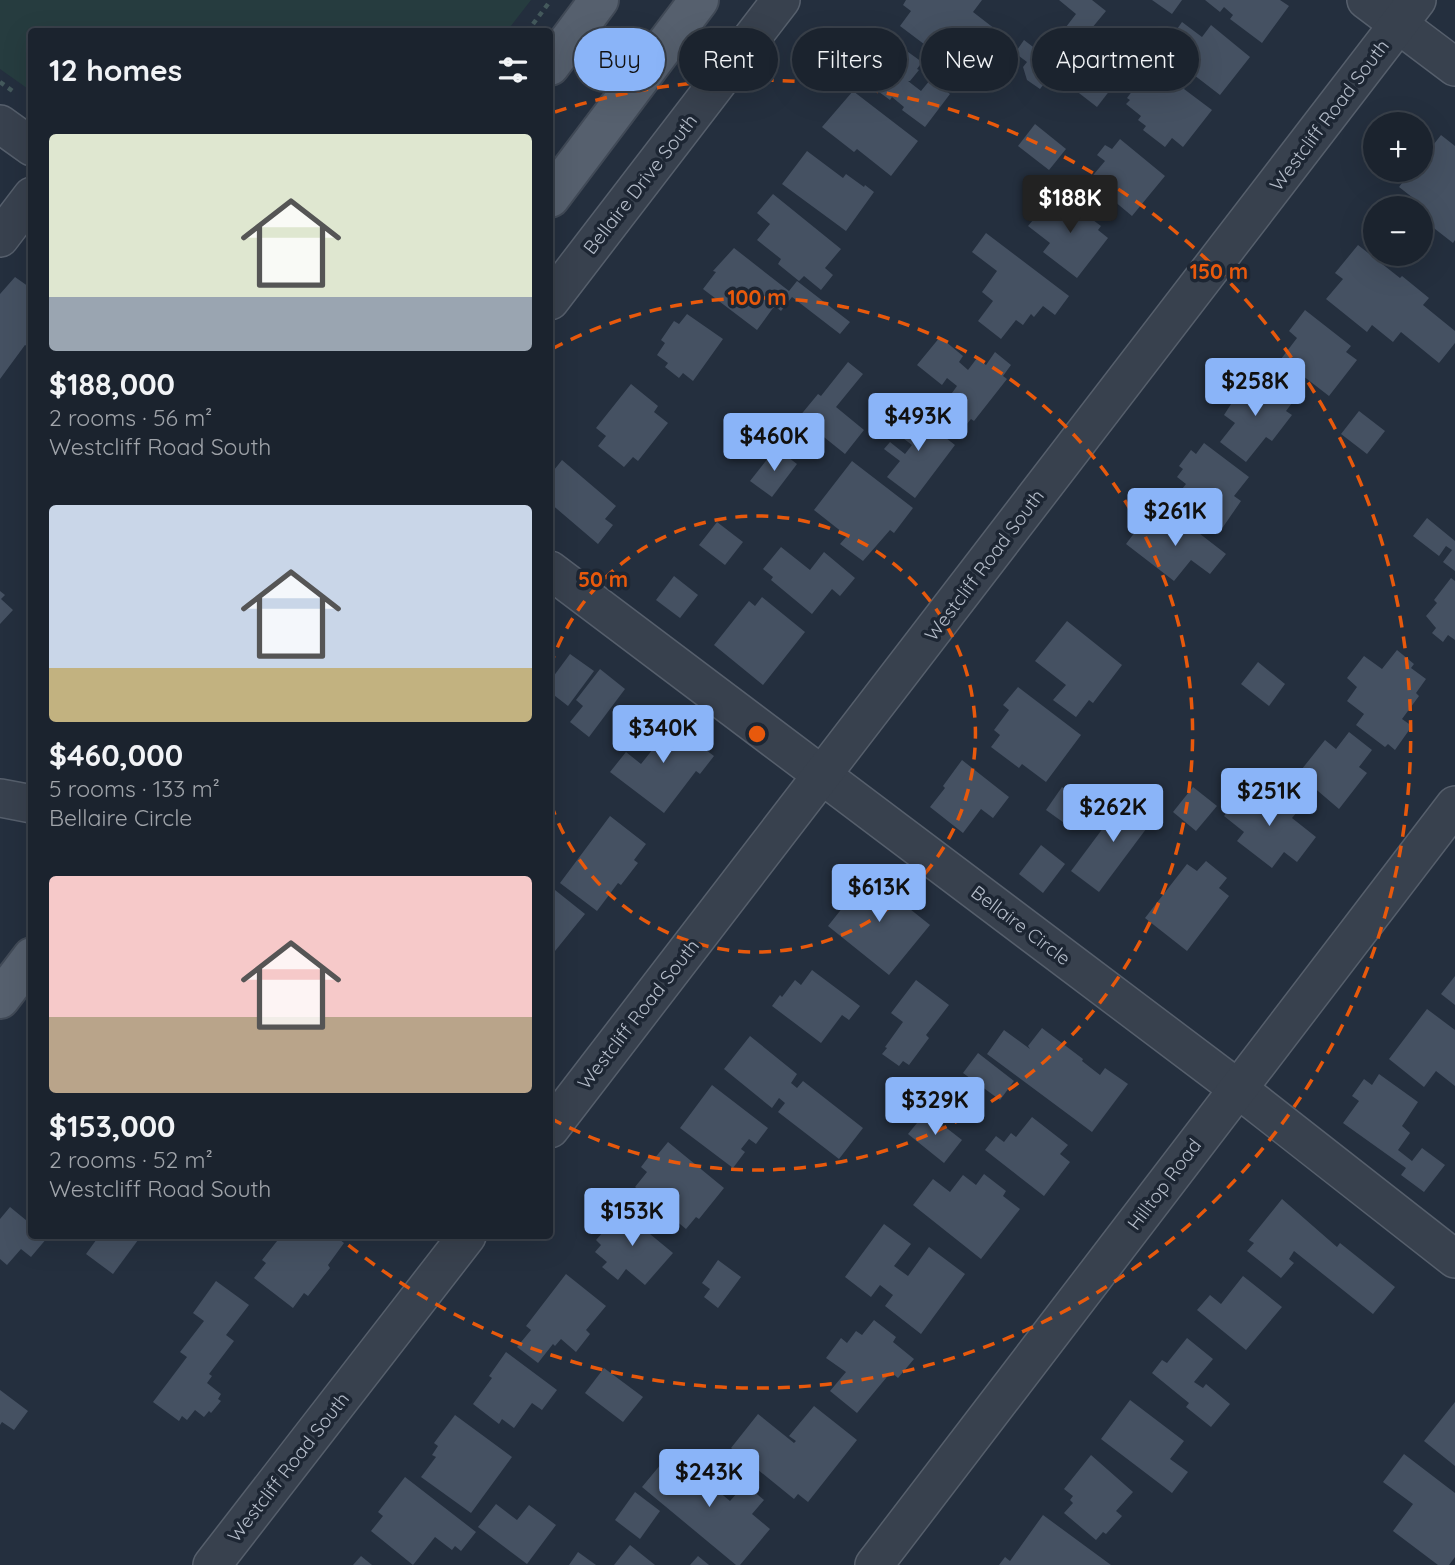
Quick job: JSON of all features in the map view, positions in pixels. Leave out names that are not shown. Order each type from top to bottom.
[{"type":"main road","points":[[553,62],[599,0]]},
{"type":"main road","points":[[553,194],[699,0]]},
{"type":"main road","points":[[0,999],[28,962]]},
{"type":"street","name":"Bellaire Drive South","points":[[553,297],[781,0]]},
{"type":"street","points":[[1366,0],[1408,12],[1455,67]]},
{"type":"street","name":"Westcliff Road South","points":[[553,1125],[1408,12]]},
{"type":"street","points":[[0,124],[28,144]]},
{"type":"street","points":[[0,238],[28,201]]},
{"type":"street","name":"Bellaire Circle","points":[[553,572],[1237,1088],[1455,1259]]},
{"type":"street","points":[[0,798],[28,803]]},
{"type":"street","name":"Hilltop Road","points":[[874,1565],[1455,805]]},
{"type":"street","name":"Westcliff Road South","points":[[212,1565],[465,1239]]},
{"type":"path","points":[[530,28],[551,0]]},
{"type":"green space","points":[[0,0],[531,0],[509,28],[28,28],[28,89],[0,69]]},
{"type":"building","points":[[906,0],[982,0],[973,12],[994,28],[921,28],[921,42],[907,31],[907,28],[900,26],[911,11],[903,5]]},
{"type":"building","points":[[1059,0],[1092,0],[1106,11],[1092,28],[1067,28],[1076,14]]},
{"type":"building","points":[[1152,0],[1182,0],[1172,14]]},
{"type":"building","points":[[1205,0],[1280,0],[1289,6],[1262,43],[1230,19],[1233,15],[1224,7],[1220,12]]},
{"type":"building","points":[[1182,22],[1190,28],[1178,28]]},
{"type":"building","points":[[1211,25],[1250,57],[1220,95],[1199,79],[1199,35],[1202,37]]},
{"type":"building","points":[[1024,40],[1032,46],[1032,83],[1027,80],[1023,67],[1027,62],[1018,55],[1018,49]]},
{"type":"building","points":[[907,51],[921,61],[917,69],[919,70],[908,81],[921,91],[946,91],[950,94],[925,127],[902,110],[904,107],[892,97],[890,100],[878,91],[907,91]]},
{"type":"building","points":[[853,91],[918,141],[891,176],[857,149],[854,152],[822,127]]},
{"type":"building","points":[[1076,91],[1109,91],[1097,107]]},
{"type":"building","points":[[1132,91],[1187,91],[1212,110],[1183,147],[1172,138],[1165,147],[1143,130],[1146,126],[1138,120],[1141,116],[1126,104]]},
{"type":"building","points":[[1035,124],[1066,149],[1049,170],[1018,146]]},
{"type":"building","points":[[1441,135],[1455,146],[1453,243],[1433,227],[1433,196],[1411,196],[1399,187],[1403,182],[1433,182],[1433,145]]},
{"type":"building","points":[[1120,139],[1165,176],[1132,216],[1089,180],[1105,161],[1097,155],[1105,145],[1112,149]]},
{"type":"building","points":[[807,151],[843,178],[846,174],[874,192],[846,231],[782,184]]},
{"type":"building","points":[[1066,192],[1084,207],[1081,211],[1101,226],[1098,230],[1108,238],[1077,278],[1043,252],[1050,243],[1028,226],[1039,213],[1046,218]]},
{"type":"building","points":[[773,194],[841,249],[825,268],[833,275],[821,290],[804,276],[799,281],[778,264],[781,259],[757,240],[770,224],[757,213]]},
{"type":"building","points":[[986,233],[1069,296],[1055,315],[1043,306],[1034,317],[1031,314],[1023,325],[1016,320],[1001,339],[978,321],[993,301],[982,292],[997,271],[972,252]]},
{"type":"building","points":[[1358,245],[1363,249],[1363,266],[1385,266],[1429,298],[1423,305],[1455,331],[1455,343],[1439,363],[1401,332],[1393,342],[1372,325],[1367,332],[1326,299],[1343,279],[1335,273]]},
{"type":"building","points":[[734,248],[789,291],[797,281],[850,322],[840,334],[792,297],[781,311],[773,308],[757,330],[703,289],[716,272],[713,271]]},
{"type":"building","points":[[15,277],[28,286],[28,347],[25,345],[0,379],[0,294]]},
{"type":"building","points":[[1305,310],[1351,346],[1346,352],[1357,360],[1329,396],[1281,359],[1297,338],[1289,331]]},
{"type":"building","points":[[687,314],[723,339],[693,381],[683,373],[679,378],[665,367],[668,363],[657,355],[665,343],[661,340],[674,321],[679,324]]},
{"type":"building","points":[[940,337],[963,356],[959,362],[968,370],[977,358],[986,365],[995,352],[1011,365],[1003,376],[1007,379],[974,421],[971,419],[957,436],[934,418],[957,386],[947,378],[942,385],[917,365]]},
{"type":"building","points":[[848,362],[863,374],[836,407],[864,430],[845,454],[799,417],[818,394],[821,396]]},
{"type":"building","points":[[1255,374],[1292,403],[1286,411],[1292,415],[1272,441],[1266,437],[1246,462],[1220,442],[1235,423],[1224,415],[1242,387],[1244,389]]},
{"type":"building","points":[[631,384],[658,406],[654,412],[668,423],[638,461],[633,457],[624,467],[598,446],[606,436],[596,428]]},
{"type":"building","points":[[906,407],[955,445],[915,498],[887,477],[900,461],[884,449],[890,442],[905,454],[912,445],[895,432],[903,423],[897,418]]},
{"type":"building","points":[[1359,411],[1385,431],[1367,454],[1341,434]]},
{"type":"building","points":[[1204,443],[1249,477],[1234,496],[1241,501],[1223,527],[1213,520],[1210,524],[1175,498],[1186,484],[1177,477],[1183,469],[1179,466],[1191,450],[1196,454]]},
{"type":"building","points":[[776,448],[797,464],[772,497],[750,481]]},
{"type":"building","points":[[562,460],[616,506],[605,519],[613,525],[598,544],[553,506],[553,471]]},
{"type":"building","points":[[852,461],[913,508],[894,533],[890,530],[863,561],[840,544],[847,536],[814,510]]},
{"type":"building","points":[[1173,513],[1226,554],[1210,574],[1191,560],[1174,581],[1126,544],[1141,524],[1150,531],[1156,524],[1162,528]]},
{"type":"building","points":[[1427,518],[1455,541],[1455,571],[1443,562],[1452,550],[1446,546],[1439,556],[1413,536]]},
{"type":"building","points":[[717,522],[743,542],[725,565],[699,545]]},
{"type":"building","points":[[781,547],[810,570],[824,552],[855,578],[840,596],[832,589],[812,614],[771,580],[773,577],[763,569]]},
{"type":"building","points":[[674,576],[698,595],[680,618],[656,600]]},
{"type":"building","points":[[1451,578],[1455,581],[1455,640],[1448,635],[1443,642],[1432,633],[1436,628],[1426,616],[1437,603],[1434,600]]},
{"type":"building","points":[[0,591],[5,595],[1,599],[13,610],[0,624]]},
{"type":"building","points":[[762,597],[805,632],[763,685],[714,645],[749,601],[755,606]]},
{"type":"building","points":[[1067,621],[1122,665],[1093,703],[1089,700],[1076,717],[1053,700],[1066,685],[1035,661]]},
{"type":"building","points":[[1397,650],[1414,664],[1411,668],[1426,679],[1416,693],[1419,696],[1402,719],[1412,726],[1395,750],[1388,744],[1385,747],[1356,725],[1364,714],[1347,701],[1357,687],[1347,678],[1364,656],[1382,669]]},
{"type":"building","points":[[570,654],[594,671],[568,706],[553,694],[553,677]]},
{"type":"building","points":[[1258,662],[1285,684],[1269,706],[1241,684]]},
{"type":"building","points":[[600,669],[625,689],[589,737],[570,722],[583,706],[576,700]]},
{"type":"building","points":[[1018,687],[1081,735],[1046,782],[1022,764],[1019,768],[991,747],[1000,735],[994,730],[1009,710],[1003,705]]},
{"type":"building","points":[[654,716],[676,732],[678,729],[714,756],[700,774],[696,771],[664,813],[610,772],[626,752],[641,764],[653,749],[638,738]]},
{"type":"building","points":[[1349,732],[1372,750],[1359,767],[1367,773],[1339,809],[1298,774],[1325,740],[1336,749]]},
{"type":"building","points":[[962,760],[1009,797],[993,818],[981,809],[963,833],[930,807]]},
{"type":"building","points":[[1262,786],[1297,812],[1292,818],[1316,837],[1297,862],[1284,852],[1272,868],[1237,841],[1244,832],[1224,816],[1240,796],[1249,803]]},
{"type":"building","points":[[1062,787],[1091,807],[1074,830],[1046,810]]},
{"type":"building","points":[[1193,787],[1217,806],[1196,831],[1173,812]]},
{"type":"building","points":[[1127,796],[1155,817],[1099,892],[1071,871]]},
{"type":"building","points":[[610,816],[646,844],[634,860],[638,863],[621,885],[618,883],[597,911],[560,883]]},
{"type":"building","points":[[1041,845],[1065,864],[1043,893],[1019,874]]},
{"type":"building","points":[[1206,861],[1227,878],[1219,888],[1229,896],[1187,951],[1145,918],[1187,864],[1197,871]]},
{"type":"building","points":[[870,873],[890,889],[892,886],[905,896],[900,901],[930,925],[889,975],[828,926]]},
{"type":"building","points":[[553,888],[585,914],[553,954]]},
{"type":"building","points":[[812,970],[860,1006],[849,1020],[842,1015],[821,1043],[772,1006],[795,980],[801,985]]},
{"type":"building","points":[[1455,976],[1455,1005],[1441,994]]},
{"type":"building","points":[[916,980],[949,1005],[926,1035],[929,1038],[909,1065],[903,1061],[899,1066],[882,1054],[903,1022],[891,1013]]},
{"type":"building","points":[[1427,1009],[1455,1030],[1455,1086],[1436,1071],[1424,1087],[1389,1059]]},
{"type":"building","points":[[1042,1028],[1100,1075],[1105,1068],[1128,1084],[1092,1132],[987,1054],[1004,1030],[1030,1049],[1028,1046]]},
{"type":"building","points":[[750,1036],[797,1074],[791,1083],[797,1088],[803,1081],[863,1128],[839,1159],[778,1112],[785,1103],[779,1098],[772,1108],[724,1069]]},
{"type":"building","points":[[978,1053],[1014,1081],[1000,1100],[963,1073]]},
{"type":"building","points":[[1379,1074],[1418,1102],[1402,1126],[1410,1133],[1398,1150],[1412,1161],[1422,1148],[1445,1165],[1424,1192],[1401,1175],[1406,1168],[1343,1123],[1359,1101],[1352,1096],[1364,1079],[1372,1085]]},
{"type":"building","points":[[712,1085],[768,1128],[756,1144],[749,1139],[741,1149],[745,1152],[733,1168],[680,1128]]},
{"type":"building","points":[[926,1112],[962,1140],[944,1163],[908,1134]]},
{"type":"building","points":[[1032,1117],[1068,1145],[1060,1154],[1070,1162],[1044,1196],[985,1150],[996,1136],[1004,1142],[1011,1133],[1016,1137]]},
{"type":"building","points":[[668,1142],[724,1188],[699,1219],[696,1217],[686,1229],[635,1187],[647,1172],[641,1167],[650,1155],[654,1159]]},
{"type":"building","points":[[984,1174],[1006,1191],[1003,1196],[1020,1209],[981,1259],[913,1205],[933,1179],[950,1192],[963,1175],[976,1185]]},
{"type":"building","points":[[1282,1199],[1337,1247],[1340,1243],[1395,1287],[1373,1314],[1294,1251],[1289,1259],[1294,1263],[1281,1278],[1247,1251],[1254,1243],[1249,1240]]},
{"type":"building","points":[[626,1206],[654,1229],[650,1234],[673,1253],[645,1285],[626,1269],[618,1280],[602,1267],[607,1262],[595,1252],[601,1245],[596,1240]]},
{"type":"building","points":[[10,1207],[28,1222],[28,1239],[46,1239],[31,1257],[21,1249],[7,1265],[0,1259],[0,1219]]},
{"type":"building","points":[[884,1224],[911,1244],[894,1266],[908,1276],[929,1247],[965,1274],[921,1334],[885,1306],[893,1295],[880,1285],[871,1297],[845,1277]]},
{"type":"building","points":[[97,1239],[139,1239],[113,1274],[86,1254]]},
{"type":"building","points":[[279,1239],[339,1239],[344,1243],[328,1265],[330,1268],[308,1296],[304,1293],[293,1308],[254,1278],[266,1263],[262,1260]]},
{"type":"building","points":[[718,1260],[741,1277],[718,1308],[704,1297],[710,1289],[702,1283]]},
{"type":"building","points":[[566,1274],[606,1306],[586,1330],[590,1334],[576,1352],[561,1339],[555,1346],[553,1344],[538,1363],[517,1347],[531,1330],[526,1326]]},
{"type":"building","points":[[1243,1276],[1282,1307],[1246,1350],[1197,1310],[1210,1295],[1221,1304]]},
{"type":"building","points":[[216,1281],[249,1305],[226,1335],[234,1341],[209,1374],[212,1376],[207,1383],[221,1394],[218,1399],[221,1401],[204,1417],[195,1410],[187,1420],[182,1416],[179,1421],[153,1402],[187,1357],[180,1352],[204,1321],[193,1313]]},
{"type":"building","points":[[874,1320],[896,1337],[893,1342],[914,1359],[898,1378],[891,1372],[857,1413],[830,1391],[846,1372],[826,1358],[841,1338],[847,1343],[856,1331],[862,1335]]},
{"type":"building","points":[[1187,1338],[1213,1359],[1194,1382],[1203,1388],[1206,1384],[1230,1404],[1211,1427],[1186,1407],[1189,1403],[1152,1373],[1162,1360],[1167,1363]]},
{"type":"building","points":[[506,1352],[557,1390],[542,1410],[532,1403],[514,1428],[502,1419],[499,1424],[473,1404],[492,1378],[489,1376]]},
{"type":"building","points":[[604,1368],[643,1397],[623,1422],[585,1393]]},
{"type":"building","points":[[0,1390],[28,1411],[14,1430],[2,1422],[0,1425]]},
{"type":"building","points":[[1130,1400],[1184,1441],[1170,1459],[1188,1472],[1172,1493],[1101,1439]]},
{"type":"building","points":[[1455,1402],[1455,1466],[1424,1441]]},
{"type":"building","points":[[814,1406],[857,1440],[808,1502],[798,1494],[794,1499],[731,1448],[758,1414],[794,1443],[796,1441],[789,1436]]},
{"type":"building","points":[[455,1415],[512,1457],[471,1513],[421,1477],[436,1457],[432,1455],[438,1446],[434,1443]]},
{"type":"building","points":[[671,1452],[730,1501],[745,1484],[764,1500],[752,1514],[770,1529],[740,1565],[736,1565],[642,1487]]},
{"type":"building","points":[[1404,1454],[1455,1493],[1455,1557],[1449,1565],[1438,1565],[1393,1531],[1413,1504],[1383,1482]]},
{"type":"building","points":[[1091,1455],[1133,1492],[1116,1511],[1122,1516],[1106,1534],[1103,1532],[1096,1540],[1064,1513],[1073,1503],[1070,1500],[1073,1496],[1064,1489]]},
{"type":"building","points":[[405,1477],[476,1532],[461,1551],[455,1546],[452,1550],[435,1537],[413,1565],[371,1531],[383,1516],[378,1512]]},
{"type":"building","points":[[635,1492],[660,1511],[640,1539],[615,1520]]},
{"type":"building","points":[[496,1504],[517,1520],[529,1505],[556,1525],[527,1564],[478,1527]]},
{"type":"building","points":[[1043,1515],[1111,1565],[999,1565],[1005,1557],[1010,1561]]},
{"type":"building","points":[[630,1545],[655,1565],[614,1565]]},
{"type":"building","points":[[578,1552],[596,1565],[569,1565]]},
{"type":"building","points":[[361,1556],[372,1565],[353,1565]]},
{"type":"building","points":[[698,1556],[709,1565],[690,1565]]}]
